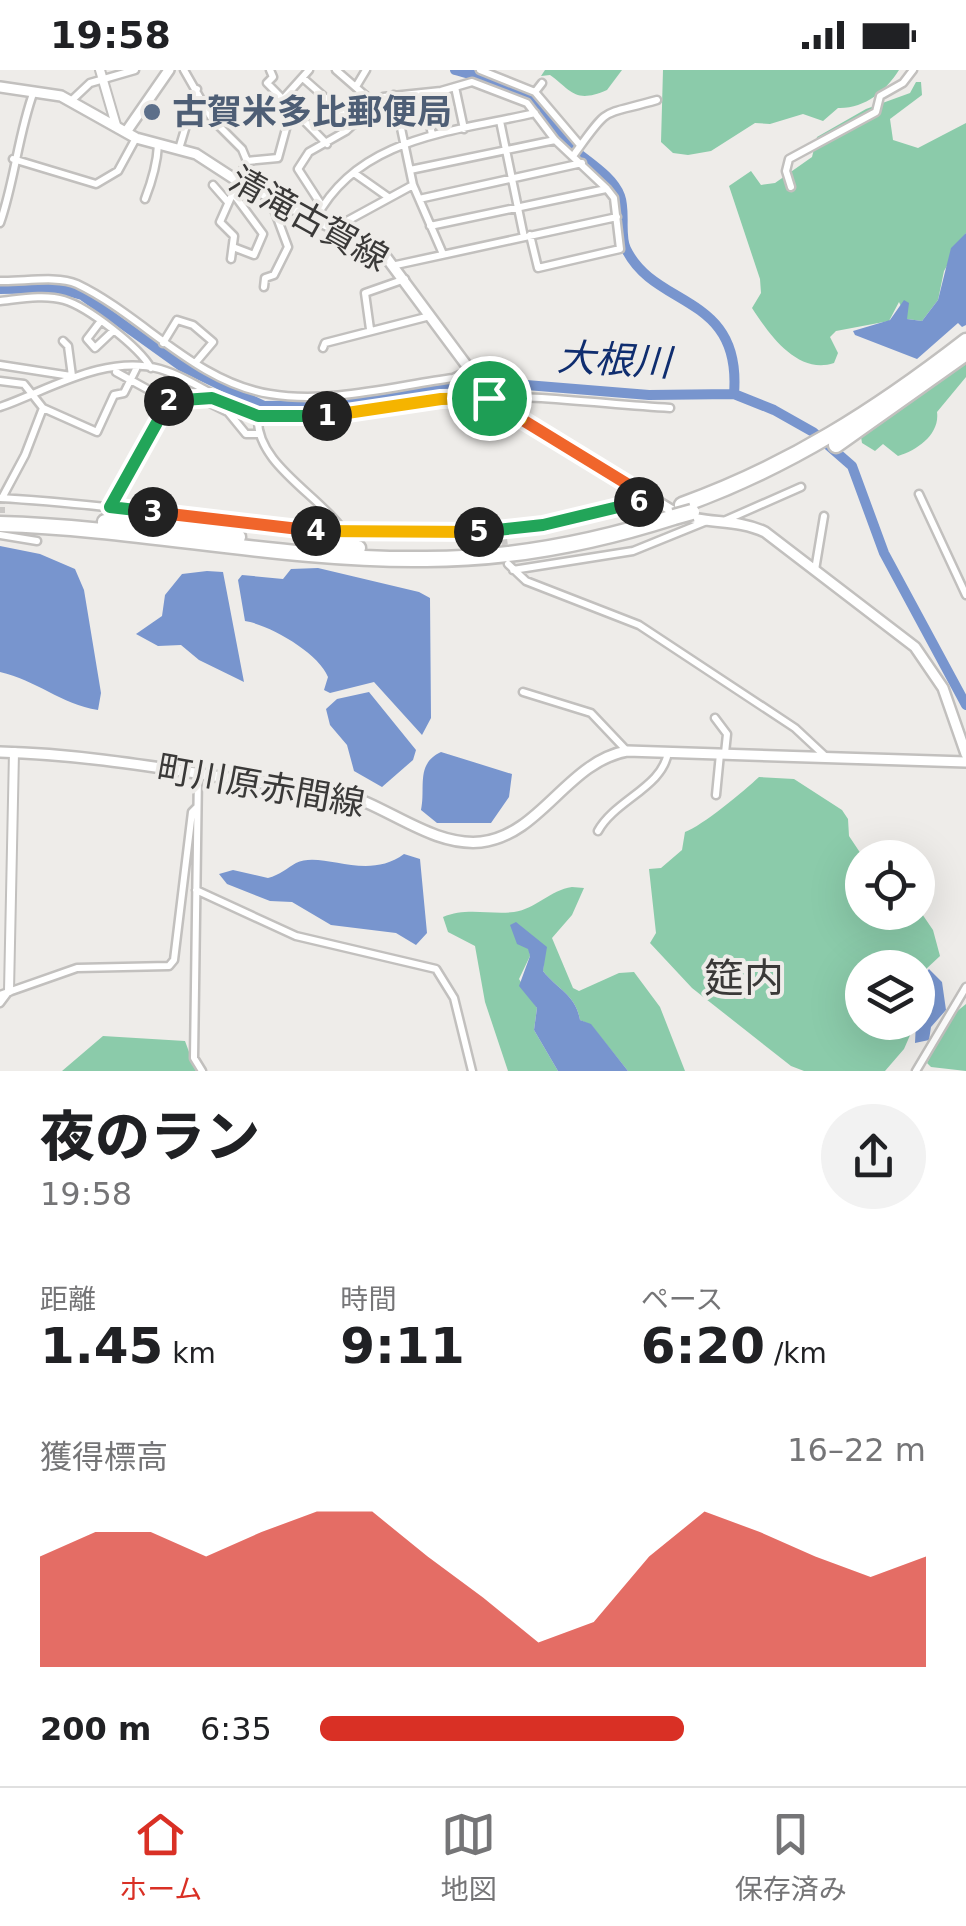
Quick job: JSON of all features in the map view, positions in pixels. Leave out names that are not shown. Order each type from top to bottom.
[{"type":"highway","points":[[846,433],[966,341]]},
{"type":"highway","points":[[0,524],[332,556],[426,560],[556,548],[678,511],[813,452],[966,353]]},
{"type":"highway","points":[[1,504],[320,546],[423,550],[546,540],[678,511]]},
{"type":"main road","points":[[126,132],[169,70]]},
{"type":"main road","name":"清滝古賀線","points":[[0,87],[34,90],[72,100],[136,138],[203,157],[236,180],[336,227],[396,265],[487,395],[690,519],[725,520],[764,532],[922,655],[943,688],[966,754]]},
{"type":"main road","name":"町川原赤間線","points":[[0,752],[340,794],[444,838],[471,842],[510,833],[588,767],[626,751],[966,762]]},
{"type":"street","points":[[72,100],[102,75],[136,70]]},
{"type":"street","points":[[184,70],[212,119],[242,149],[247,161]]},
{"type":"street","points":[[270,70],[273,77],[267,83],[328,144]]},
{"type":"street","points":[[283,100],[309,70]]},
{"type":"street","points":[[336,70],[375,104]]},
{"type":"street","points":[[357,86],[366,70]]},
{"type":"street","points":[[480,70],[535,92],[580,145]]},
{"type":"street","points":[[791,188],[786,171],[789,159],[876,112],[880,96],[908,78],[913,70]]},
{"type":"street","points":[[102,75],[116,125]]},
{"type":"street","points":[[304,79],[354,124]]},
{"type":"street","points":[[322,206],[298,169],[309,152],[328,144],[375,104],[394,95],[472,82],[518,98],[607,189],[614,198],[620,249],[538,268],[518,208],[500,121]]},
{"type":"street","points":[[535,92],[542,83]]},
{"type":"street","points":[[455,87],[464,129]]},
{"type":"street","points":[[0,223],[9,200],[13,159],[34,90]]},
{"type":"street","points":[[179,150],[197,90]]},
{"type":"street","points":[[424,93],[432,136]]},
{"type":"street","points":[[394,95],[413,185],[443,254]]},
{"type":"street","points":[[572,156],[608,111],[657,100]]},
{"type":"street","points":[[316,218],[331,192],[354,172],[404,142],[535,113]]},
{"type":"street","points":[[247,161],[278,158],[287,125],[298,114]]},
{"type":"street","points":[[13,159],[96,184],[118,171],[136,138]]},
{"type":"street","points":[[410,170],[555,140]]},
{"type":"street","points":[[145,199],[154,177],[152,166],[158,145]]},
{"type":"street","points":[[231,259],[234,236],[220,222],[247,161]]},
{"type":"street","points":[[419,199],[582,162]]},
{"type":"street","points":[[354,172],[388,197]]},
{"type":"street","points":[[214,185],[227,201]]},
{"type":"street","points":[[336,227],[413,185]]},
{"type":"street","points":[[430,226],[607,189]]},
{"type":"street","points":[[232,192],[263,234],[254,255],[233,246]]},
{"type":"street","points":[[264,287],[288,247],[268,195]]},
{"type":"street","points":[[396,265],[617,217]]},
{"type":"street","points":[[370,329],[365,293],[406,279]]},
{"type":"street","points":[[0,281],[75,283],[164,343],[243,387],[302,397],[453,378],[470,370]]},
{"type":"street","points":[[0,301],[64,300],[144,355],[151,368]]},
{"type":"street","points":[[324,348],[324,343],[370,329],[432,316]]},
{"type":"street","points":[[164,343],[177,320],[194,324],[213,342],[196,362]]},
{"type":"street","points":[[100,322],[87,339],[95,348],[112,331]]},
{"type":"street","points":[[63,341],[68,346],[72,376]]},
{"type":"street","points":[[0,365],[72,376]]},
{"type":"street","points":[[0,381],[19,382],[32,392],[42,408],[97,432],[114,395],[124,393],[136,368]]},
{"type":"street","points":[[0,407],[72,376],[151,368],[177,376],[228,412],[246,434],[257,434]]},
{"type":"street","points":[[113,370],[169,401],[208,399],[258,416],[356,415],[487,395],[670,408]]},
{"type":"street","points":[[110,507],[169,401]]},
{"type":"street","points":[[42,408],[25,456],[1,504],[110,507],[270,528],[429,535],[503,534],[612,511],[650,498]]},
{"type":"street","points":[[258,416],[257,434],[343,530]]},
{"type":"street","points":[[725,520],[801,488]]},
{"type":"street","points":[[919,494],[966,595]]},
{"type":"street","points":[[815,570],[824,516]]},
{"type":"street","points":[[707,521],[633,551],[510,567],[542,588],[639,625],[795,728],[826,757]]},
{"type":"street","points":[[0,535],[38,541]]},
{"type":"street","points":[[523,692],[595,715],[626,751]]},
{"type":"street","points":[[714,718],[726,734],[716,795]]},
{"type":"street","points":[[598,831],[636,791],[662,773],[668,751]]},
{"type":"street","points":[[0,1003],[4,993],[14,752]]},
{"type":"street","points":[[198,774],[194,1058],[202,1071]]},
{"type":"street","points":[[4,993],[77,968],[170,966],[174,960],[192,812],[197,807]]},
{"type":"street","points":[[196,890],[296,936],[436,970],[454,998],[472,1071]]},
{"type":"street","points":[[916,1071],[966,987]]},
{"type":"green space","points":[[545,70],[622,70],[607,90],[581,96],[550,75],[541,76]]},
{"type":"green space","points":[[663,70],[899,70],[873,97],[838,108],[823,121],[803,114],[770,124],[755,123],[711,151],[688,155],[673,153],[661,142]]},
{"type":"green space","points":[[916,82],[921,82],[922,95],[890,119],[893,140],[918,148],[966,123],[966,233],[944,271],[938,300],[922,321],[907,319],[899,302],[889,321],[836,331],[830,337],[838,353],[834,363],[808,363],[786,350],[752,308],[761,293],[760,279],[729,186],[751,171],[761,185],[775,183],[812,157],[817,137],[866,109],[910,93]]},
{"type":"green space","points":[[966,362],[966,377],[937,412],[935,427],[920,445],[898,456],[883,444],[875,451],[862,443],[861,437]]},
{"type":"green space","points":[[759,777],[794,779],[842,810],[852,840],[845,840],[845,930],[933,930],[940,956],[935,961],[935,950],[845,950],[845,1040],[908,1040],[885,1071],[804,1071],[791,1066],[692,988],[650,943],[656,933],[649,869],[661,868],[682,850],[685,832]]},
{"type":"green space","points":[[572,887],[584,888],[572,915],[552,938],[573,988],[579,991],[619,973],[634,972],[660,1007],[685,1071],[628,1071],[591,1025],[580,1020],[570,998],[543,971],[541,949],[527,932],[530,956],[519,979],[537,1008],[534,1030],[558,1071],[508,1071],[485,1002],[475,946],[448,932],[443,917],[460,912],[522,910]]},
{"type":"green space","points":[[966,1004],[966,1071],[931,1067],[927,1063],[950,1017]]},
{"type":"green space","points":[[103,1036],[185,1041],[196,1071],[62,1071]]},
{"type":"water","points":[[966,233],[966,325],[958,323],[917,359],[855,335],[853,331],[890,320],[904,300],[909,303],[907,319],[922,321],[938,300],[951,248]]},
{"type":"water","points":[[0,546],[40,554],[75,569],[84,590],[101,693],[98,710],[0,672]]},
{"type":"water","points":[[318,568],[430,598],[431,718],[422,735],[374,682],[330,693],[324,690],[328,677],[315,659],[280,634],[245,621],[238,580],[242,575],[283,579],[291,569]]},
{"type":"water","points":[[223,572],[244,682],[199,660],[181,645],[158,646],[136,634],[162,616],[165,595],[182,574]]},
{"type":"water","points":[[369,692],[416,750],[413,760],[382,787],[354,771],[347,745],[330,725],[326,709],[337,699]]},
{"type":"water","points":[[441,752],[512,774],[509,797],[491,823],[437,823],[421,810],[425,770]]},
{"type":"water","points":[[404,854],[420,859],[427,933],[416,945],[396,933],[331,925],[292,902],[270,901],[227,884],[219,874],[233,870],[268,878],[307,860],[360,866],[390,862]]},
{"type":"water","points":[[516,922],[547,947],[543,971],[570,998],[580,1020],[591,1024],[628,1071],[558,1071],[534,1030],[537,1008],[519,986],[530,956],[528,949],[517,944],[510,925]]},
{"type":"water","points":[[935,975],[942,982],[946,1010],[935,1022]]},
{"type":"waterway","points":[[455,70],[505,85],[527,97],[566,143],[610,181],[622,202],[626,249],[639,268],[694,306],[725,337],[733,361],[734,394]]},
{"type":"waterway","name":"大根川","points":[[0,289],[56,288],[82,295],[181,366],[264,406],[333,405],[489,382],[649,395],[734,394],[774,410],[813,432],[852,466],[884,553],[966,705]]},
{"type":"tunnel","points":[[2,498],[2,522]]},
{"type":"tunnel","points":[[504,539],[506,553]]},
{"type":"place","name":"古賀米多比郵便局","points":[[152,112]]},
{"type":"district","name":"筵内","points":[[744,978]]},
{"type":"route","points":[[212,398],[258,416],[284,418],[356,415],[441,399],[489,398],[650,498],[612,511],[543,525],[429,535],[270,528],[110,507],[169,401],[212,398]]}]
